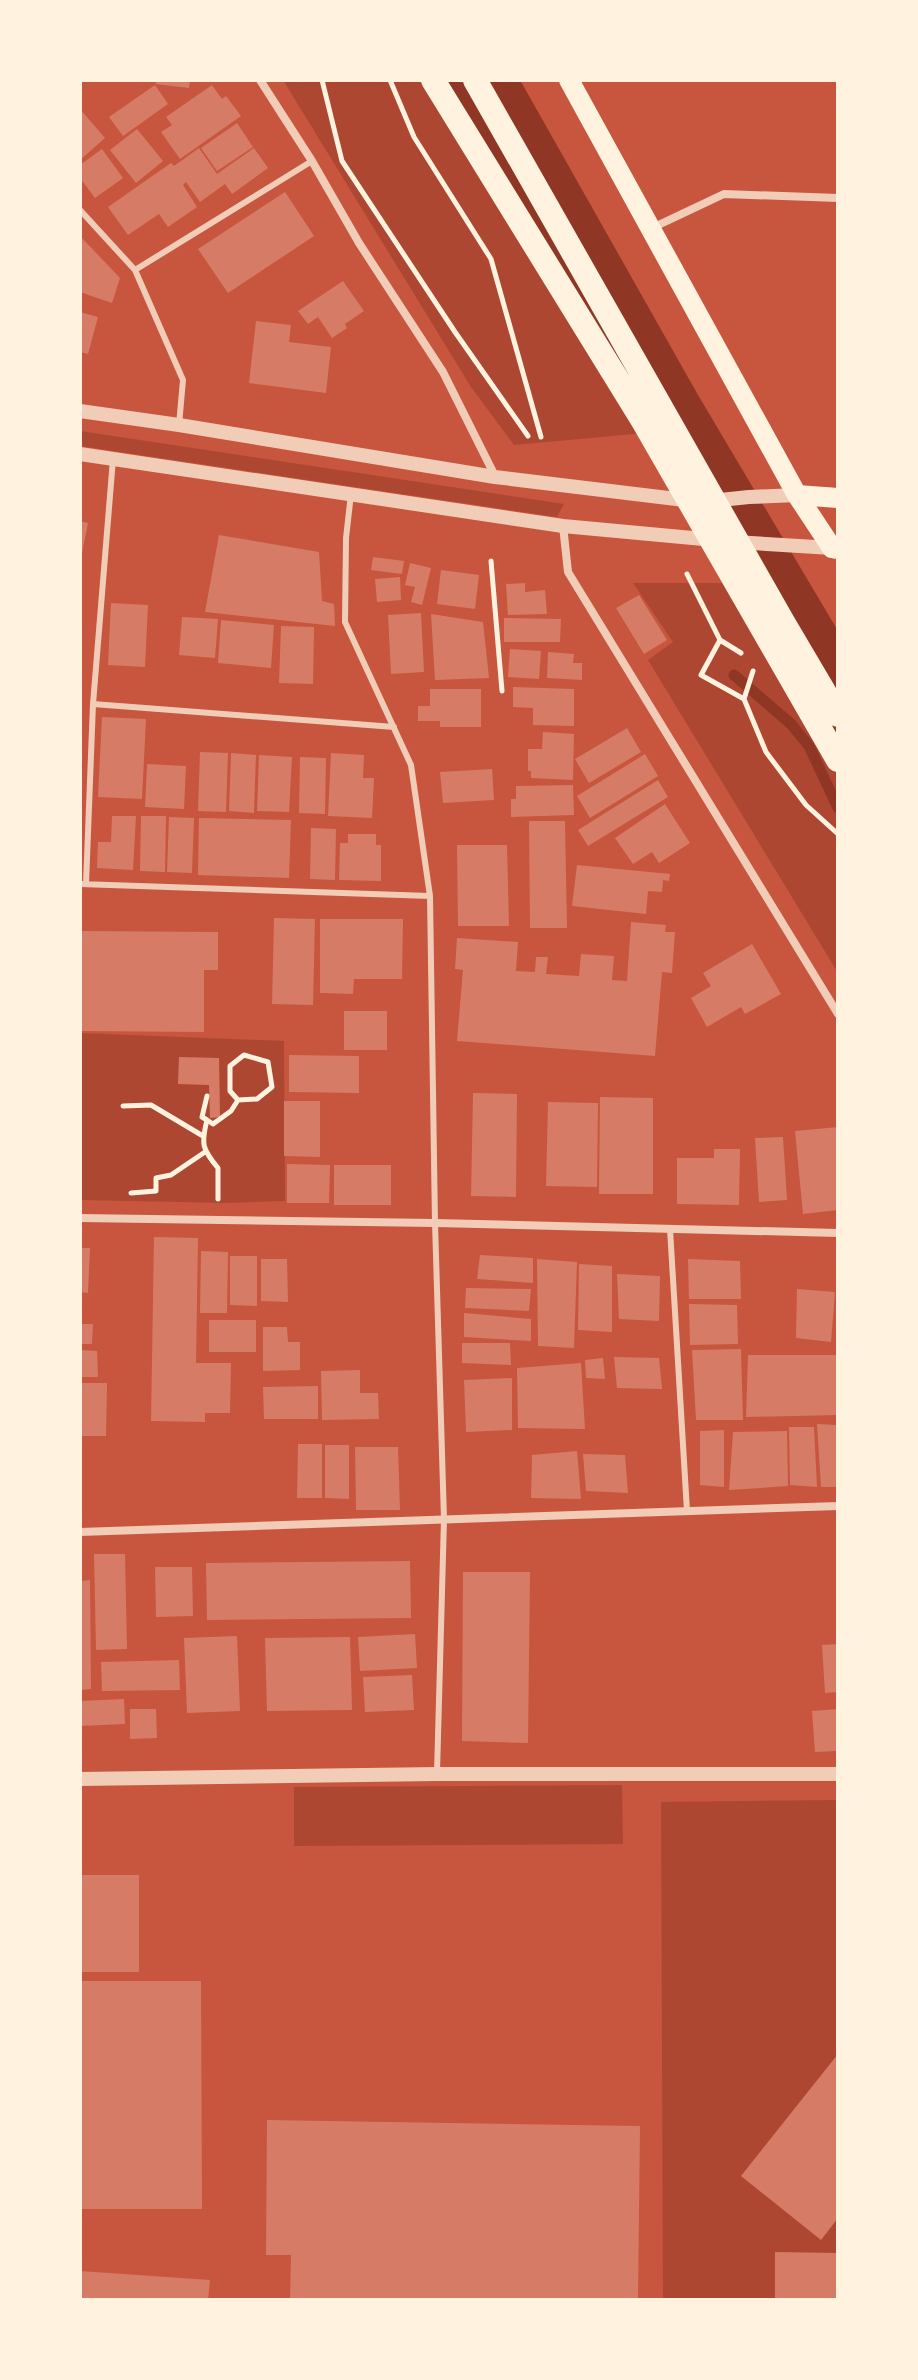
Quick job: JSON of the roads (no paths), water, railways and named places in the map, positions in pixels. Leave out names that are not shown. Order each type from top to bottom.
[{"type":"highway","points":[[433,80],[643,421],[838,760]]},
{"type":"highway","points":[[475,80],[838,715]]},
{"type":"main road","points":[[569,80],[797,495],[836,550]]},
{"type":"main road","points":[[797,495],[838,498]]},
{"type":"street","points":[[260,80],[359,243],[443,372],[495,477]]},
{"type":"street","points":[[652,228],[724,194],[838,198]]},
{"type":"street","points":[[80,411],[495,477],[701,502],[797,495]]},
{"type":"street","points":[[80,454],[563,526],[836,550]]},
{"type":"street","points":[[563,526],[568,572],[838,1014]]},
{"type":"street","points":[[80,1218],[838,1233]]},
{"type":"street","points":[[80,1532],[838,1506]]},
{"type":"street","points":[[80,1779],[437,1774],[838,1774]]},
{"type":"lane","points":[[135,270],[312,161]]},
{"type":"lane","points":[[80,210],[135,270],[183,380],[179,425]]},
{"type":"lane","points":[[113,459],[93,704],[83,884],[430,896]]},
{"type":"lane","points":[[351,494],[346,538],[345,622],[411,765],[430,896],[444,1519],[437,1774]]},
{"type":"lane","points":[[93,704],[394,727]]},
{"type":"lane","points":[[670,1229],[687,1511]]},
{"type":"waterway","points":[[734,675],[791,724],[809,746],[838,808]]}]
